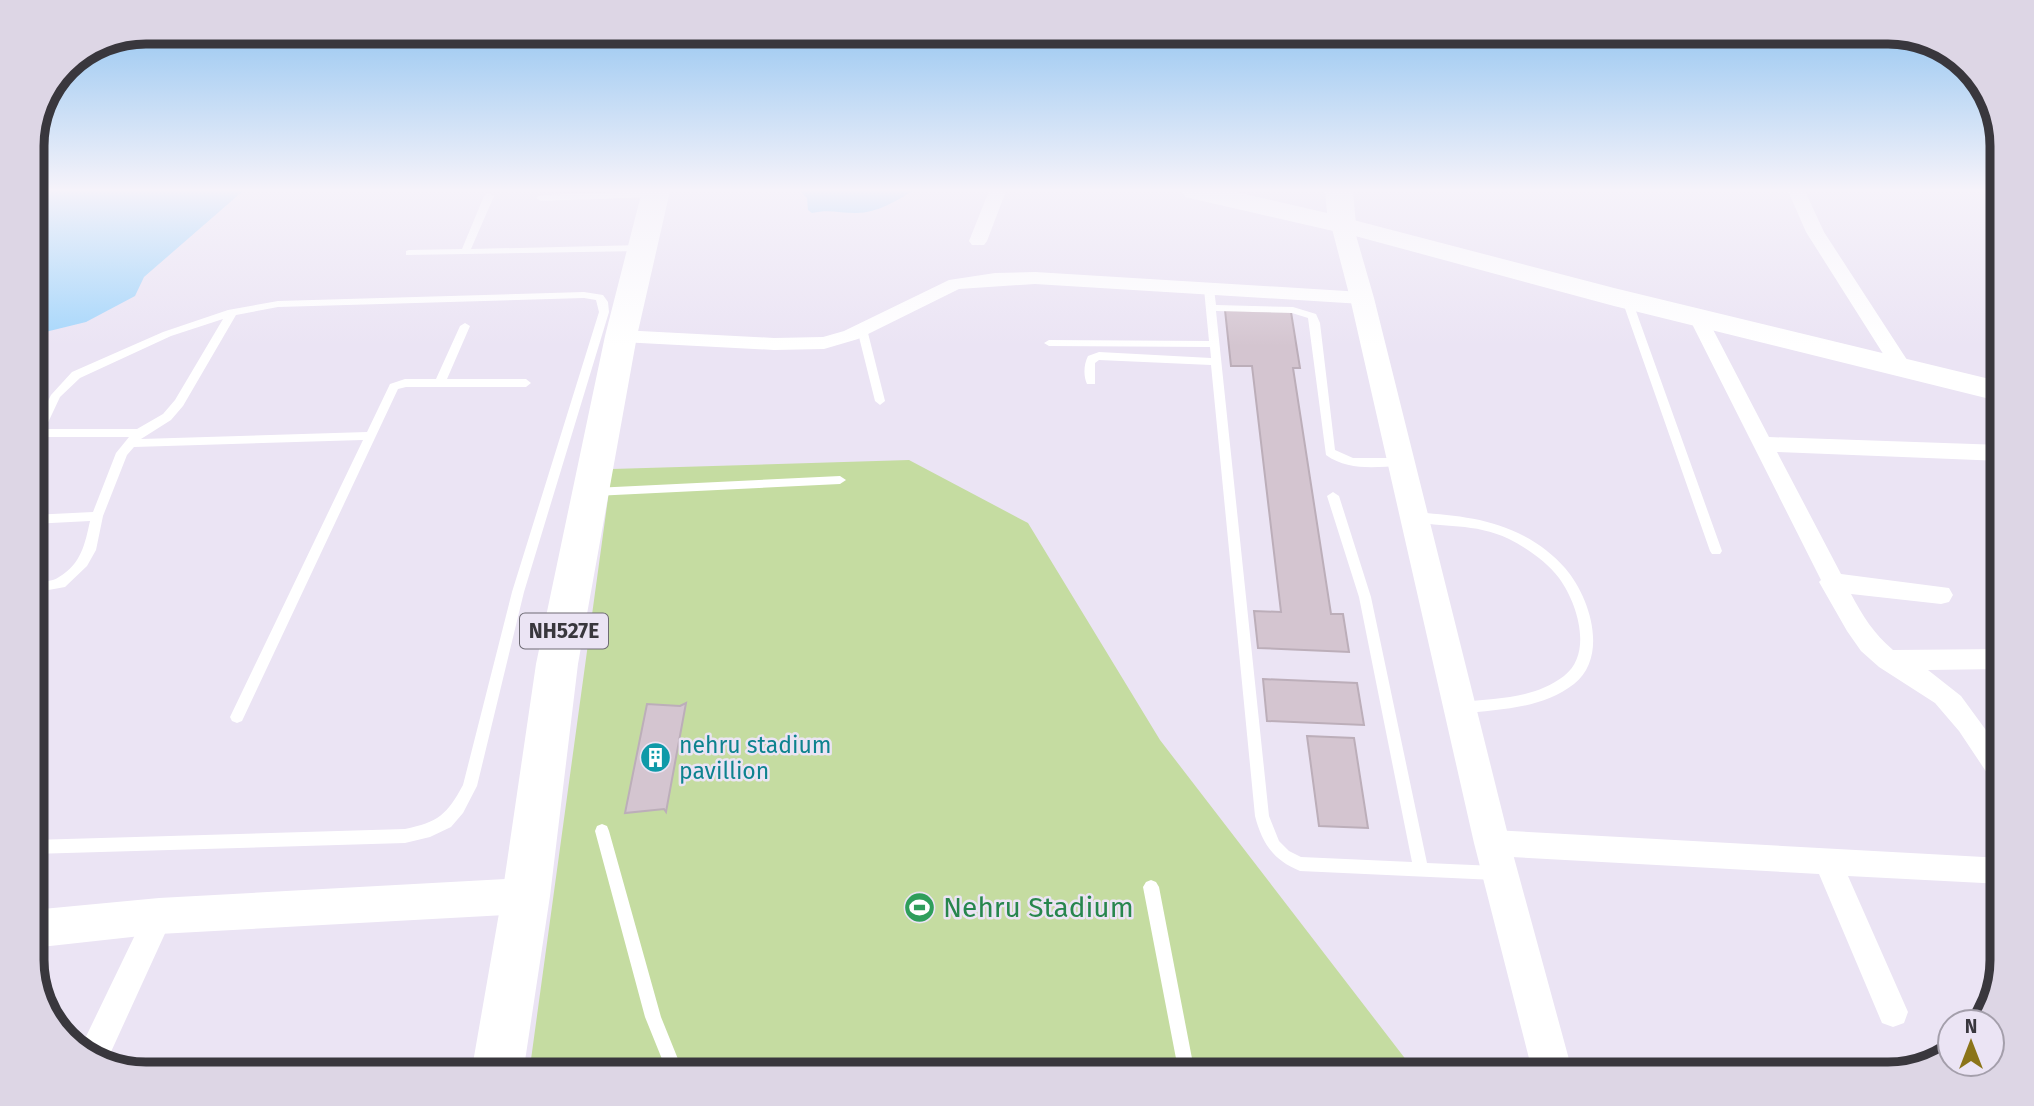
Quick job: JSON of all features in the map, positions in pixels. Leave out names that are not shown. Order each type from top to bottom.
[{"type":"highway","name":"NH527E","points":[[499,1062],[526,896],[557,664],[642,243]]},
{"type":"main road","points":[[1409,243],[1627,300],[1990,389]]},
{"type":"street","points":[[1347,243],[1492,843],[1550,1062]]},
{"type":"street","points":[[1822,243],[1901,366]]},
{"type":"street","points":[[621,336],[799,344],[824,342],[862,329],[955,284],[1035,278],[1210,299],[1362,298]]},
{"type":"street","points":[[1697,316],[1831,582],[1869,645],[1888,660],[1923,678],[1943,694],[1990,755]]},
{"type":"street","points":[[1761,444],[1990,453]]},
{"type":"street","points":[[1831,582],[1941,595]]},
{"type":"street","points":[[1888,660],[1990,659]]},
{"type":"street","points":[[1492,843],[1990,870]]},
{"type":"street","points":[[1826,861],[1893,1012]]},
{"type":"street","points":[[44,928],[159,916],[526,896]]},
{"type":"street","points":[[96,1049],[159,916]]},
{"type":"lane","points":[[465,252],[469,243]]},
{"type":"lane","points":[[410,253],[640,248]]},
{"type":"lane","points":[[44,424],[56,395],[76,375],[146,341],[232,312],[278,304],[584,295],[599,297],[603,302],[604,312],[518,592],[470,786],[460,807],[446,824],[405,836],[44,847]]},
{"type":"lane","points":[[1400,462],[1349,462],[1337,460],[1330,452],[1312,316],[1293,310],[1210,299],[1262,816],[1268,837],[1281,856],[1300,864],[1500,874]]},
{"type":"lane","points":[[1627,300],[1717,551]]},
{"type":"lane","points":[[44,587],[72,576],[90,550],[97,516],[129,443],[139,433],[167,417],[179,402],[232,312]]},
{"type":"lane","points":[[440,383],[465,326]]},
{"type":"lane","points":[[862,329],[880,401]]},
{"type":"lane","points":[[1049,344],[1215,344]]},
{"type":"lane","points":[[1091,381],[1090,363],[1092,358],[1099,356],[1217,362]]},
{"type":"lane","points":[[237,717],[394,387],[405,383],[526,383]]},
{"type":"lane","points":[[44,433],[139,433]]},
{"type":"lane","points":[[129,443],[370,436]]},
{"type":"lane","points":[[590,492],[839,480]]},
{"type":"lane","points":[[1333,496],[1365,597],[1421,870]]},
{"type":"lane","points":[[44,518],[97,516]]},
{"type":"lane","points":[[1413,517],[1472,522],[1510,534],[1562,573],[1573,592],[1585,625],[1586,648],[1581,667],[1563,684],[1542,696],[1459,708]]},
{"type":"lane","points":[[602,831],[653,1017],[671,1062]]},
{"type":"lane","points":[[1151,887],[1185,1062]]},
{"type":"green space","name":"Nehru Stadium","points":[[909,460],[1028,523],[1160,740],[1408,1062],[531,1062],[612,469]]},
{"type":"water","points":[[44,243],[184,243],[144,277],[135,296],[86,322],[44,332]]},
{"type":"building","points":[[1225,310],[1291,312],[1300,368],[1293,368],[1331,614],[1343,614],[1349,652],[1258,648],[1254,611],[1281,612],[1252,366],[1231,366]]},
{"type":"building","points":[[1263,679],[1357,683],[1364,725],[1267,721]]},
{"type":"building","name":"nehru stadium pavillion","points":[[686,703],[666,812],[664,809],[625,813],[647,704],[680,706]]},
{"type":"building","points":[[1307,736],[1354,738],[1368,828],[1319,826]]},
{"type":"place","name":"nehru stadium pavillion","points":[[656,758]]},
{"type":"place","name":"Nehru Stadium","points":[[920,907]]}]
